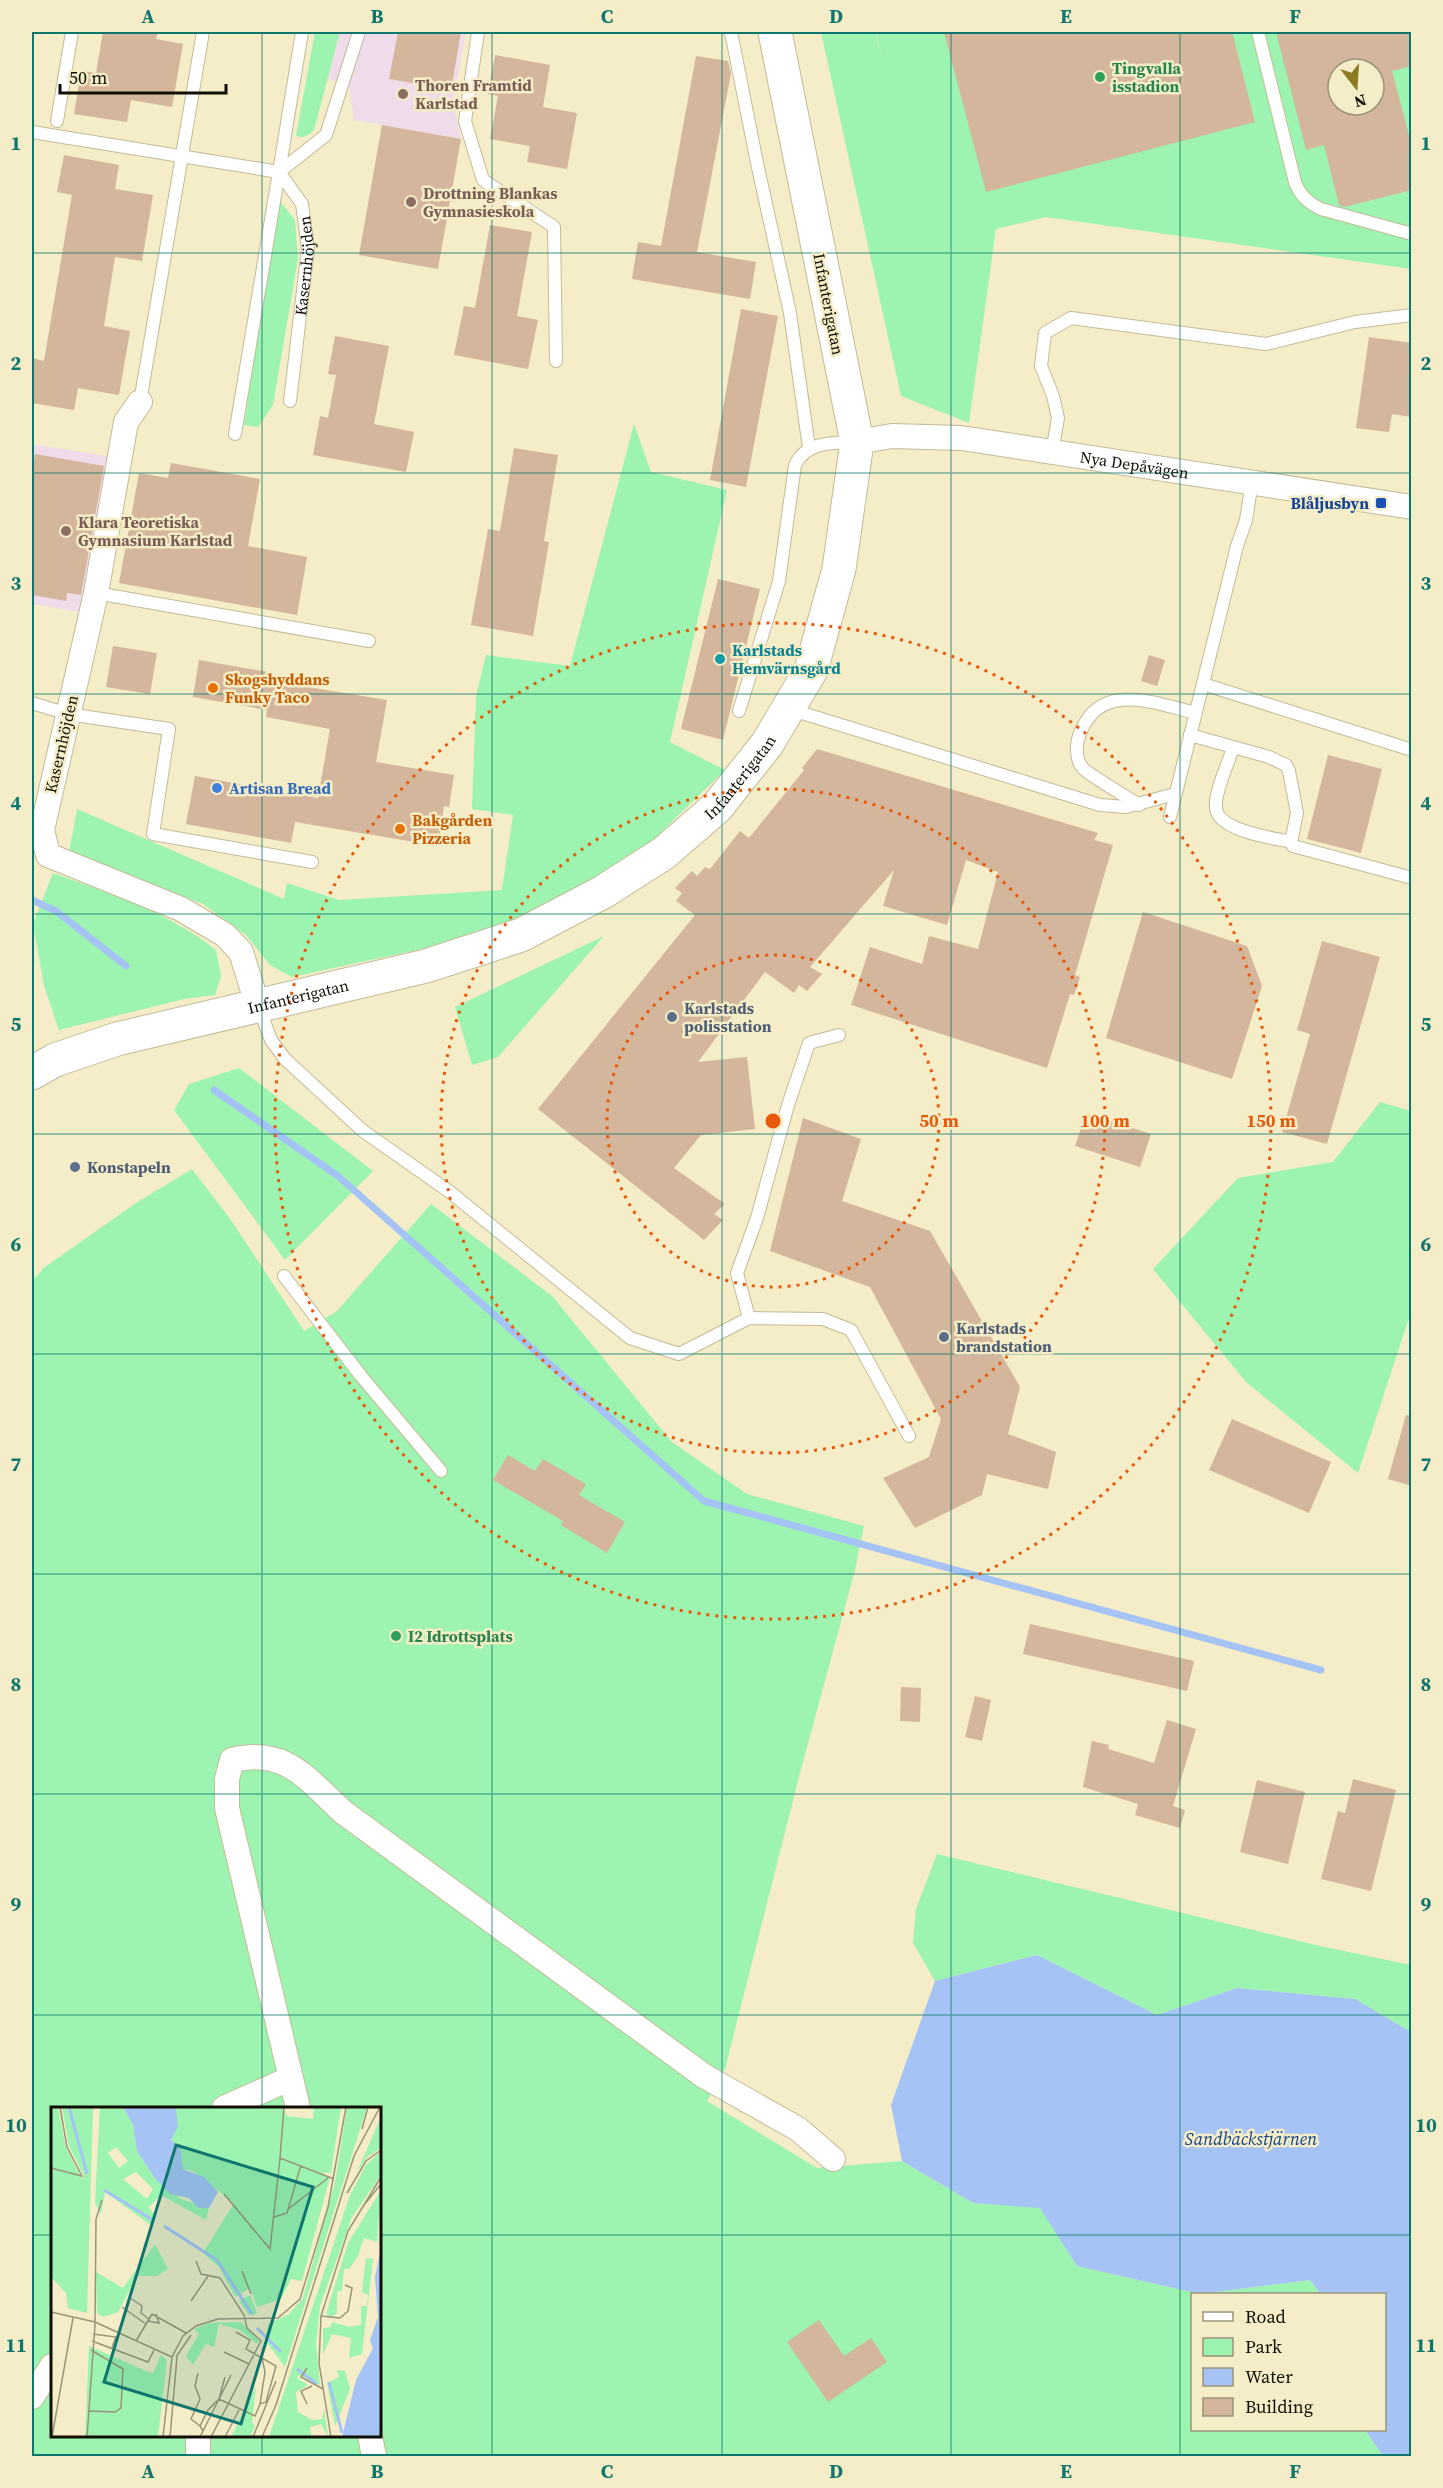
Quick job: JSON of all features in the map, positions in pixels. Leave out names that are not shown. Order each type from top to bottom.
[{"type":"street","name":"Infanterigatan","points":[[32,1073],[55,1060],[117,1039],[426,966],[521,935],[603,892],[664,853],[717,807],[767,744],[799,713],[838,569],[857,442],[775,32]]},
{"type":"street","name":"Kasernhöjden","points":[[140,402],[126,422],[96,593],[42,830],[48,855],[181,909],[225,935],[241,952],[258,1007]]},
{"type":"street","name":"Nya Depåvägen","points":[[857,442],[892,436],[961,438],[1412,507]]},
{"type":"street","points":[[298,2107],[227,1808],[227,1779],[232,1760],[249,1756],[273,1758],[298,1770],[343,1812],[704,2076],[798,2129],[833,2158]]},
{"type":"street","points":[[228,2107],[291,2078]]},
{"type":"street","points":[[32,2397],[51,2368]]},
{"type":"street","points":[[198,2437],[198,2457]]},
{"type":"street","points":[[370,2437],[374,2457]]},
{"type":"lane","points":[[57,121],[72,32]]},
{"type":"lane","points":[[140,402],[203,32]]},
{"type":"lane","points":[[235,434],[302,32]]},
{"type":"lane","points":[[32,132],[279,172],[326,135],[359,32]]},
{"type":"lane","points":[[478,32],[465,121],[483,180],[554,227],[556,361]]},
{"type":"lane","points":[[731,32],[790,313],[809,448]]},
{"type":"lane","points":[[1258,32],[1295,182],[1301,194],[1311,204],[1321,209],[1412,234]]},
{"type":"lane","name":"Kasernhöjden","points":[[279,172],[302,204],[308,248],[290,401]]},
{"type":"lane","points":[[1052,452],[1058,418],[1053,396],[1041,366],[1045,333],[1071,318],[1266,344],[1355,321],[1412,315]]},
{"type":"lane","points":[[739,711],[780,581],[795,465],[800,456],[809,448],[822,444],[857,442]]},
{"type":"lane","points":[[1170,817],[1246,520],[1252,482]]},
{"type":"lane","points":[[96,593],[369,641]]},
{"type":"lane","points":[[1203,684],[1412,750]]},
{"type":"lane","points":[[1139,805],[1081,766],[1077,753],[1083,724],[1095,711],[1121,698],[1133,698],[1196,713]]},
{"type":"lane","points":[[32,703],[68,714],[169,729],[153,834],[312,862]]},
{"type":"lane","points":[[799,713],[1100,805],[1120,808],[1176,794]]},
{"type":"lane","points":[[1190,735],[1269,757],[1286,765],[1297,813],[1291,842]]},
{"type":"lane","points":[[1233,748],[1217,802],[1218,814],[1225,822],[1244,832],[1291,842],[1299,849],[1412,878]]},
{"type":"lane","points":[[258,1007],[271,1040],[285,1059],[363,1131],[450,1192],[630,1338],[679,1353],[749,1318],[823,1319],[851,1330],[909,1436]]},
{"type":"lane","points":[[749,1318],[737,1273],[757,1218],[792,1095],[809,1043],[839,1035]]},
{"type":"lane","points":[[284,1276],[361,1376],[441,1471]]},
{"type":"shaded area","name":"Thoren Framtid Karlstad","points":[[340,32],[466,32],[453,103],[461,139],[354,120],[349,85],[328,79]]},
{"type":"shaded area","name":"Klara Teoretiska Gymnasium Karlstad","points":[[32,444],[113,457],[87,613],[32,604]]},
{"type":"green space","points":[[315,32],[340,32],[314,130],[306,136],[299,137],[296,136]]},
{"type":"green space","points":[[821,32],[875,32],[882,58],[876,32],[1411,32],[1411,269],[1046,217],[996,229],[969,423],[901,396]]},
{"type":"green space","points":[[279,200],[295,220],[298,259],[273,405],[258,427],[244,425],[248,402],[243,401]]},
{"type":"green space","points":[[634,424],[651,472],[727,490],[670,742],[725,770],[654,839],[597,880],[512,920],[426,948],[292,977],[270,965],[246,935],[203,904],[69,852],[77,809],[284,899],[287,883],[339,900],[502,890],[513,815],[472,809],[476,696],[486,655],[570,666]]},
{"type":"green space","points":[[53,873],[117,896],[158,914],[197,936],[216,950],[221,976],[215,995],[184,999],[59,1030],[44,986],[33,924]]},
{"type":"green space","points":[[604,936],[498,1057],[472,1065],[455,1007]]},
{"type":"green space","points":[[239,1068],[373,1171],[285,1260],[174,1110],[189,1084]]},
{"type":"green space","points":[[1380,1102],[1411,1111],[1411,1312],[1358,1473],[1246,1382],[1153,1269],[1238,1178],[1333,1162]]},
{"type":"green space","points":[[192,1169],[231,1220],[304,1331],[337,1311],[431,1204],[552,1296],[672,1442],[747,1494],[864,1526],[855,1570],[800,1773],[725,2069],[707,2101],[817,2168],[902,2161],[973,2203],[1040,2207],[1077,2266],[1196,2293],[1191,2293],[1191,2431],[1366,2431],[1383,2456],[32,2456],[32,1281],[45,1267],[136,1203]]},
{"type":"green space","points":[[937,1854],[1320,1946],[1411,1965],[1411,2032],[1355,1999],[1237,1988],[1157,2015],[1037,1955],[935,1981],[913,1943],[916,1909]]},
{"type":"green space","points":[[1310,2280],[1320,2293],[1208,2293]]},
{"type":"water","name":"Sandbäckstjärnen","points":[[1037,1955],[1157,2015],[1237,1988],[1355,1999],[1411,2032],[1411,2456],[1383,2456],[1366,2431],[1386,2431],[1386,2293],[1320,2293],[1310,2280],[1196,2293],[1077,2266],[1040,2208],[973,2203],[902,2161],[891,2105],[935,1981]]},
{"type":"building","points":[[103,32],[158,32],[156,39],[183,44],[172,107],[131,100],[127,122],[74,114],[81,71],[96,73]]},
{"type":"building","points":[[398,32],[461,32],[451,90],[389,79]]},
{"type":"building","name":"Tingvalla isstadion","points":[[944,32],[1232,32],[1255,122],[986,192]]},
{"type":"building","points":[[1276,32],[1412,32],[1412,66],[1392,71],[1412,147],[1412,190],[1344,207],[1339,205],[1324,145],[1306,150]]},
{"type":"building","points":[[495,55],[550,65],[543,107],[577,113],[567,169],[527,162],[530,146],[490,139],[498,96],[488,94]]},
{"type":"building","points":[[696,56],[728,61],[731,73],[697,252],[756,262],[750,299],[632,279],[638,242],[661,246]]},
{"type":"building","points":[[382,125],[461,139],[438,269],[359,255]]},
{"type":"building","points":[[64,155],[119,165],[115,189],[153,195],[142,261],[115,257],[104,326],[130,331],[119,395],[78,388],[74,410],[32,403],[32,358],[44,361],[72,195],[57,192]]},
{"type":"building","points":[[490,225],[532,232],[517,316],[538,320],[528,369],[454,355],[464,306],[475,308]]},
{"type":"building","points":[[741,309],[778,316],[746,487],[710,480]]},
{"type":"building","points":[[335,336],[389,346],[374,424],[414,432],[406,472],[313,455],[320,416],[328,418],[336,375],[328,374]]},
{"type":"building","points":[[1369,337],[1412,343],[1412,417],[1392,414],[1389,432],[1356,428]]},
{"type":"building","points":[[514,448],[558,455],[544,541],[549,542],[533,636],[471,625],[488,529],[500,531]]},
{"type":"building","name":"Klara Teoretiska Gymnasium Karlstad","points":[[35,454],[104,466],[81,595],[67,593],[66,601],[32,595],[32,477]]},
{"type":"building","points":[[171,463],[260,479],[248,546],[307,557],[297,615],[119,583],[139,473],[168,478]]},
{"type":"building","name":"Karlstads Hemvärnsgård","points":[[718,579],[760,589],[723,740],[681,729]]},
{"type":"building","points":[[113,646],[157,653],[150,694],[106,687]]},
{"type":"building","points":[[1149,655],[1165,660],[1157,686],[1141,681]]},
{"type":"building","points":[[199,660],[268,672],[268,675],[308,683],[308,687],[387,700],[376,762],[454,775],[449,807],[444,806],[438,846],[295,822],[291,843],[186,824],[195,776],[318,798],[330,729],[266,717],[267,710],[193,697]]},
{"type":"building","name":"Karlstads polisstation","points":[[817,749],[1098,833],[1094,840],[1113,845],[1075,975],[1080,977],[1074,995],[1070,994],[1047,1068],[851,1005],[870,947],[922,964],[929,936],[978,949],[998,872],[966,860],[947,925],[883,906],[894,870],[810,967],[822,974],[807,991],[799,985],[794,993],[765,972],[698,1062],[747,1057],[755,1129],[701,1135],[674,1168],[725,1204],[714,1214],[723,1220],[704,1240],[538,1109],[695,915],[676,901],[682,893],[675,888],[692,871],[697,876],[705,867],[710,869],[740,831],[749,838],[804,770],[802,768]]},
{"type":"building","points":[[1328,755],[1382,769],[1361,853],[1307,839]]},
{"type":"building","points":[[1143,912],[1247,946],[1262,986],[1232,1079],[1106,1038]]},
{"type":"building","points":[[1322,941],[1380,957],[1327,1144],[1282,1132],[1310,1034],[1297,1030]]},
{"type":"building","points":[[1086,1113],[1151,1134],[1140,1167],[1075,1146]]},
{"type":"building","name":"Karlstads brandstation","points":[[803,1118],[861,1139],[842,1201],[930,1231],[1020,1387],[1008,1434],[1056,1452],[1048,1489],[987,1474],[982,1495],[915,1528],[883,1478],[929,1457],[941,1419],[870,1287],[770,1251]]},
{"type":"building","points":[[1406,1415],[1412,1416],[1412,1486],[1388,1479]]},
{"type":"building","points":[[1232,1419],[1331,1462],[1309,1513],[1209,1470]]},
{"type":"building","points":[[508,1455],[535,1471],[543,1459],[586,1484],[579,1495],[625,1522],[607,1553],[561,1525],[563,1521],[493,1480]]},
{"type":"building","points":[[1030,1624],[1194,1661],[1187,1691],[1023,1654]]},
{"type":"building","points":[[901,1687],[921,1688],[920,1722],[900,1721]]},
{"type":"building","points":[[975,1696],[991,1700],[982,1741],[965,1737]]},
{"type":"building","points":[[1167,1720],[1196,1729],[1173,1806],[1185,1810],[1180,1828],[1135,1815],[1138,1804],[1083,1787],[1092,1741],[1109,1745],[1108,1749],[1154,1763]]},
{"type":"building","points":[[1353,1779],[1396,1790],[1371,1891],[1321,1879],[1338,1811],[1345,1813]]},
{"type":"building","points":[[1257,1780],[1305,1792],[1288,1864],[1240,1852]]},
{"type":"building","points":[[819,2320],[844,2356],[871,2338],[887,2362],[828,2402],[787,2342]]},
{"type":"waterway","points":[[32,900],[56,911],[126,966]]},
{"type":"waterway","points":[[214,1090],[338,1176],[704,1501],[1321,1670]]},
{"type":"place","name":"Tingvalla isstadion","points":[[1100,77]]},
{"type":"place","name":"Thoren Framtid Karlstad","points":[[403,94]]},
{"type":"place","name":"Drottning Blankas Gymnasieskola","points":[[411,202]]},
{"type":"place","name":"Blåljusbyn","points":[[1381,503]]},
{"type":"place","name":"Klara Teoretiska Gymnasium Karlstad","points":[[66,531]]},
{"type":"place","name":"Karlstads Hemvärnsgård","points":[[720,659]]},
{"type":"place","name":"Skogshyddans Funky Taco","points":[[213,688]]},
{"type":"place","name":"Artisan Bread","points":[[217,788]]},
{"type":"place","name":"Bakgården Pizzeria","points":[[400,829]]},
{"type":"place","name":"Karlstads polisstation","points":[[672,1017]]},
{"type":"place","name":"Konstapeln","points":[[75,1167]]},
{"type":"place","name":"Karlstads brandstation","points":[[944,1337]]},
{"type":"place","name":"I2 Idrottsplats","points":[[396,1636]]}]
